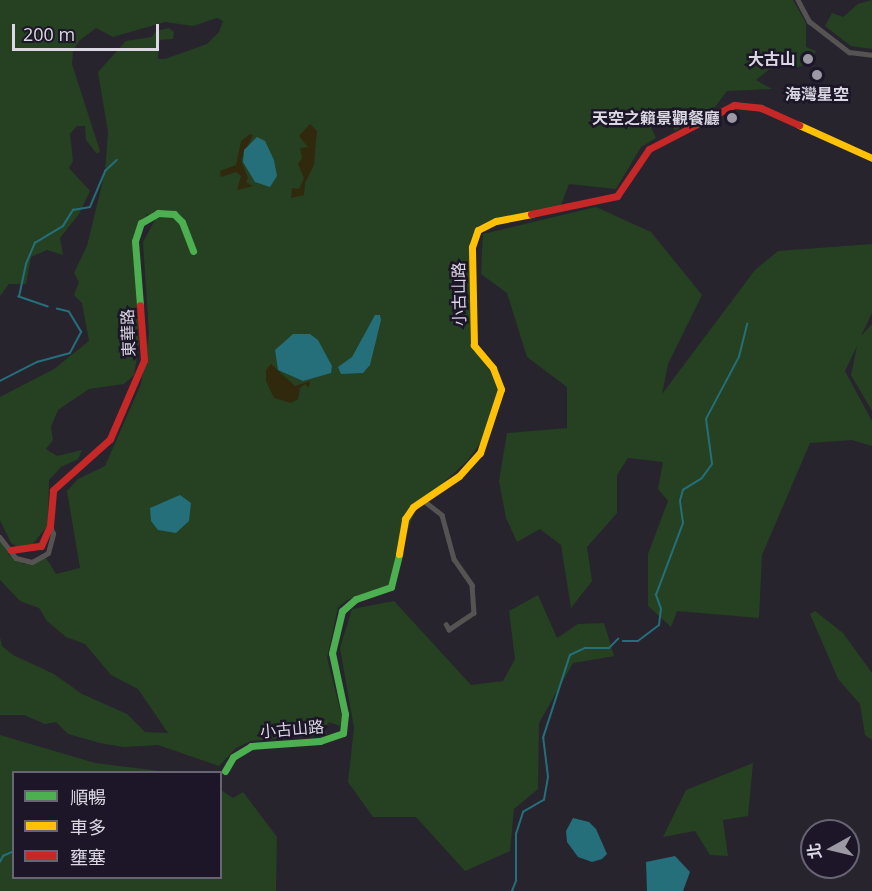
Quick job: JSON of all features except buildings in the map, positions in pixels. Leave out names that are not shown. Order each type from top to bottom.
[{"type":"street","points":[[798,0],[809,21],[849,52],[872,55]]},
{"type":"street","name":"小古山路","points":[[225,771],[233,757],[251,746],[320,741],[343,733],[345,714],[332,653],[342,611],[352,602],[374,596],[393,584],[405,519],[423,500],[459,476],[480,453],[501,394],[501,383],[493,368],[481,357],[473,335],[472,247],[478,230],[496,221],[617,196],[650,149],[734,105],[761,108],[872,158]]},
{"type":"street","name":"東華路","points":[[0,537],[24,562],[42,559],[52,544],[50,526],[53,490],[110,439],[144,360],[135,241],[141,223],[158,213],[174,213],[182,222],[193,250]]},
{"type":"street","points":[[423,500],[442,515],[454,559],[472,585],[474,613],[449,630],[446,626]]},
{"type":"street","points":[[11,550],[41,546],[50,526]]},
{"type":"green space","points":[[0,0],[793,0],[806,23],[806,47],[816,51],[810,63],[795,68],[796,59],[786,56],[756,80],[772,89],[727,91],[715,107],[675,131],[672,126],[680,119],[674,113],[668,113],[651,127],[656,138],[641,147],[616,189],[569,184],[561,205],[476,228],[470,243],[472,345],[496,380],[499,396],[483,439],[467,461],[415,509],[389,586],[347,600],[338,607],[327,658],[342,717],[340,726],[329,722],[325,729],[327,734],[251,741],[236,748],[219,766],[158,745],[124,747],[100,743],[68,734],[56,722],[45,724],[24,715],[0,715],[0,637],[2,646],[13,655],[54,674],[82,694],[127,714],[145,732],[168,733],[138,689],[111,675],[85,644],[66,637],[47,621],[39,608],[20,601],[0,580],[0,539],[9,555],[24,564],[46,558],[56,574],[80,568],[67,491],[78,479],[105,466],[141,384],[149,334],[143,242],[155,220],[147,214],[134,234],[139,344],[134,375],[124,384],[89,389],[58,410],[51,427],[53,440],[46,449],[57,456],[82,450],[78,459],[61,467],[49,480],[48,525],[31,546],[18,547],[11,543],[0,520],[0,397],[54,369],[89,341],[82,303],[74,295],[79,282],[74,273],[87,246],[105,172],[108,132],[98,72],[126,41],[152,37],[156,31],[169,28],[174,32],[173,39],[160,40],[158,45],[158,59],[165,59],[207,44],[219,32],[223,21],[217,18],[193,26],[165,22],[113,37],[96,28],[80,40],[73,51],[72,64],[100,151],[97,154],[86,140],[85,126],[77,126],[70,134],[73,161],[69,168],[90,191],[79,214],[60,238],[63,255],[47,250],[31,257],[26,284],[9,284],[0,296]]},
{"type":"green space","points":[[872,0],[872,49],[851,46],[825,26],[832,13],[843,17],[858,4]]},
{"type":"green space","points":[[596,207],[651,232],[702,295],[668,364],[662,394],[755,270],[778,251],[872,244],[872,313],[861,336],[872,324],[872,411],[851,375],[857,346],[845,371],[872,421],[872,446],[852,440],[810,443],[762,555],[759,618],[677,611],[671,627],[648,606],[648,554],[668,501],[658,489],[663,462],[628,458],[617,475],[617,513],[587,547],[592,581],[571,608],[561,545],[540,529],[517,542],[506,518],[499,481],[507,433],[567,428],[567,387],[527,357],[507,293],[481,274],[483,234]]},
{"type":"green space","points":[[538,595],[557,638],[578,624],[604,623],[614,656],[573,663],[539,723],[538,789],[514,809],[510,851],[465,871],[416,817],[373,817],[348,782],[354,728],[340,648],[352,609],[394,601],[471,685],[503,681],[515,659],[509,611]]},
{"type":"green space","points":[[815,611],[843,633],[872,673],[872,740],[865,735],[860,704],[838,679],[810,614]]},
{"type":"green space","points":[[0,735],[95,763],[160,771],[12,771],[12,879],[222,879],[222,791],[233,798],[243,792],[277,837],[276,891],[0,891]]},
{"type":"green space","points":[[753,763],[748,816],[723,820],[728,856],[710,855],[695,831],[663,837],[686,790]]},
{"type":"sand","points":[[310,124],[317,131],[314,165],[305,183],[304,195],[291,198],[292,188],[299,189],[304,178],[298,164],[302,158],[300,148],[308,147],[299,136]]},
{"type":"sand","points":[[250,134],[253,135],[241,160],[248,178],[246,182],[253,186],[237,190],[241,176],[236,172],[221,177],[220,171],[236,165],[241,141]]},
{"type":"sand","points":[[271,364],[295,386],[310,381],[309,388],[305,384],[300,388],[298,399],[291,403],[274,398],[266,381],[266,370]]},
{"type":"water","points":[[257,137],[265,141],[274,160],[277,176],[270,187],[255,182],[243,162],[244,150]]},
{"type":"water","points":[[375,315],[380,315],[381,320],[370,365],[363,373],[341,374],[338,367],[352,357]]},
{"type":"water","points":[[293,334],[310,334],[318,340],[332,366],[331,373],[303,381],[278,370],[275,350]]},
{"type":"water","points":[[180,495],[191,503],[189,521],[176,533],[158,530],[151,521],[150,508]]},
{"type":"water","points":[[573,818],[589,822],[596,829],[607,854],[602,859],[592,862],[578,857],[567,842],[566,831]]},
{"type":"water","points":[[675,856],[690,872],[683,891],[647,891],[646,862]]},
{"type":"waterway","points":[[48,307],[19,297],[26,264],[35,243],[63,226],[73,210],[90,207],[105,171],[117,160]]},
{"type":"waterway","points":[[0,381],[37,362],[70,353],[81,332],[69,312],[57,309]]},
{"type":"waterway","points":[[623,641],[638,641],[659,625],[661,609],[656,595],[683,523],[680,501],[683,490],[702,478],[712,464],[706,419],[739,357],[747,324]]},
{"type":"waterway","points":[[512,891],[516,881],[516,834],[523,812],[544,800],[548,777],[543,738],[570,655],[585,648],[609,648],[618,639]]},
{"type":"waterway","points":[[0,862],[3,856],[12,852]]},
{"type":"traffic: fast","points":[[140,305],[135,241],[141,223],[158,213],[174,214],[182,222],[193,251]]},
{"type":"traffic: fast","points":[[225,771],[233,757],[251,746],[320,741],[343,733],[345,714],[332,653],[342,611],[356,599],[391,587],[399,554]]},
{"type":"traffic: slow","points":[[799,125],[872,158]]},
{"type":"traffic: slow","points":[[399,554],[405,519],[413,507],[459,476],[480,453],[501,389],[493,368],[474,345],[472,247],[478,230],[496,221],[531,214]]},
{"type":"traffic: jam","points":[[531,214],[617,196],[649,149],[734,105],[761,108],[799,125]]},
{"type":"traffic: jam","points":[[11,550],[41,546],[50,526],[53,490],[110,439],[144,360],[140,305]]},
{"type":"place","name":"大古山","points":[[808,59]]},
{"type":"place","name":"海灣星空","points":[[817,75]]},
{"type":"place","name":"天空之籟景觀餐廳","points":[[732,118]]}]
